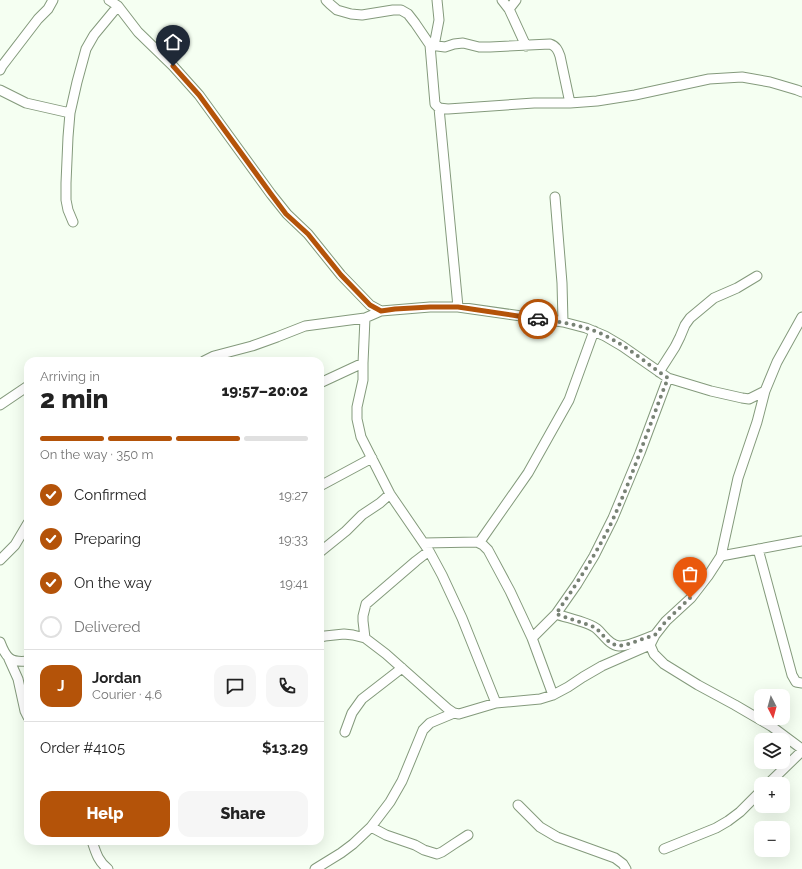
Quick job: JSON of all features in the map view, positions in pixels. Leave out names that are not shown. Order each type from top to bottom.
[{"type":"street","points":[[0,70],[38,19],[48,9],[53,0]]},
{"type":"street","points":[[326,0],[337,10],[351,14],[362,15],[401,10],[408,14],[432,46],[445,47],[458,43],[490,48],[550,44],[557,49],[560,56],[570,103]]},
{"type":"street","points":[[437,0],[439,20],[432,46],[435,104],[439,108],[458,307]]},
{"type":"street","points":[[502,0],[509,9],[526,46]]},
{"type":"street","points":[[509,9],[516,0]]},
{"type":"street","points":[[73,222],[66,200],[70,113],[86,49],[117,3],[138,32],[173,66],[199,95],[286,214],[308,234],[341,275],[370,305],[381,311]]},
{"type":"street","points":[[439,108],[448,109],[534,103],[597,101],[635,95],[709,79],[742,77],[770,82],[802,92]]},
{"type":"street","points":[[0,90],[26,103],[70,113]]},
{"type":"street","points":[[555,197],[562,283],[563,322]]},
{"type":"street","points":[[658,372],[675,347],[685,325],[690,318],[714,298],[737,288],[757,276]]},
{"type":"street","points":[[212,357],[252,346],[305,326],[365,318],[381,311],[395,309],[458,307],[563,322],[586,328],[605,336],[622,346],[668,378],[712,391],[742,398],[749,398],[765,391]]},
{"type":"street","points":[[315,869],[353,844],[371,827],[390,802],[402,781],[422,730],[430,723],[454,713],[459,714],[496,703],[540,699],[553,695],[602,666],[650,645],[655,635],[666,621],[690,598],[708,576],[721,556],[738,478],[757,422],[765,391],[777,362],[802,317]]},
{"type":"street","points":[[365,318],[363,380],[357,407],[357,420],[361,436],[390,494],[429,551],[462,618],[496,703]]},
{"type":"street","points":[[479,543],[528,473],[569,400],[594,331]]},
{"type":"street","points":[[324,381],[363,363]]},
{"type":"street","points":[[532,638],[556,614],[594,556],[613,518],[668,378]]},
{"type":"street","points":[[0,405],[24,389]]},
{"type":"street","points":[[324,484],[372,458]]},
{"type":"street","points":[[324,549],[346,532],[362,515],[390,494]]},
{"type":"street","points":[[0,560],[15,545],[24,529]]},
{"type":"street","points":[[424,543],[466,541],[483,544],[488,550],[510,591],[532,638],[553,695]]},
{"type":"street","points":[[721,556],[802,541]]},
{"type":"street","points":[[758,549],[792,675],[796,682],[802,684]]},
{"type":"street","points":[[365,638],[363,616],[366,604],[429,551]]},
{"type":"street","points":[[556,614],[596,628],[610,643],[618,646],[655,635]]},
{"type":"street","points":[[324,636],[344,634],[365,638],[386,654],[454,713]]},
{"type":"street","points":[[0,642],[4,652],[10,659],[18,679],[24,706]]},
{"type":"street","points":[[650,645],[654,654],[664,664],[771,726],[802,750],[775,777]]},
{"type":"street","points":[[10,659],[19,662],[24,661]]},
{"type":"street","points":[[345,732],[352,713],[362,699],[402,668]]},
{"type":"street","points":[[664,849],[716,828],[740,812],[754,798]]},
{"type":"street","points":[[518,805],[540,827],[557,837],[615,858],[623,864],[626,869]]},
{"type":"street","points":[[371,827],[386,835],[438,854],[468,835]]},
{"type":"street","points":[[94,845],[98,857],[108,869]]},
{"type":"way so far","points":[[538,319],[563,322],[586,328],[605,336],[668,378],[613,518],[594,556],[556,614],[596,628],[610,643],[618,646],[655,635],[666,621],[690,598]]},
{"type":"route","points":[[173,66],[199,95],[286,214],[308,234],[341,275],[370,305],[381,311],[430,307],[458,307],[538,319]]}]
